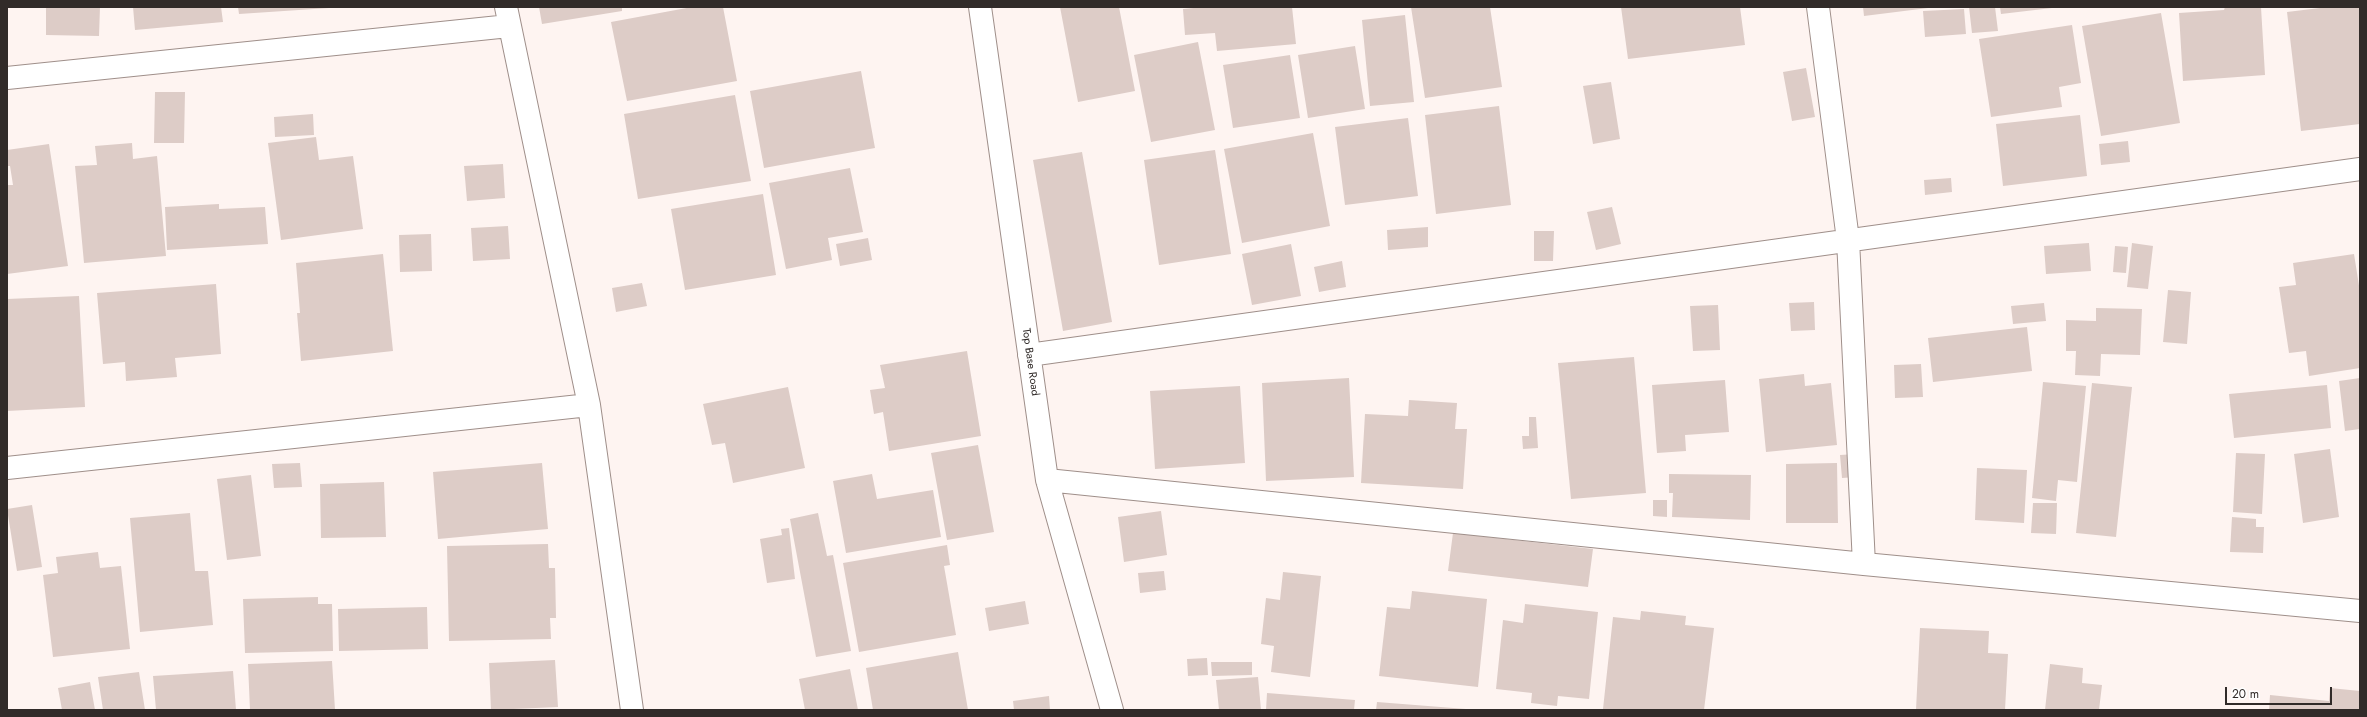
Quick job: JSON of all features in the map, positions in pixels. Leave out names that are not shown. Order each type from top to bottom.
[{"type":"street","name":"Top Base Road","points":[[980,7],[1028,355],[1047,480],[1112,710]]},
{"type":"street","points":[[1818,7],[1848,240],[1864,564]]},
{"type":"street","points":[[7,78],[507,17],[589,405],[632,710]]},
{"type":"street","points":[[1028,355],[2360,169]]},
{"type":"street","points":[[7,468],[589,405]]},
{"type":"street","points":[[1047,480],[1864,564],[2360,611]]},
{"type":"building","points":[[46,7],[100,7],[99,36],[46,35]]},
{"type":"building","points":[[133,7],[221,7],[223,22],[135,30]]},
{"type":"building","points":[[238,7],[329,7],[329,8],[239,14]]},
{"type":"building","points":[[539,7],[622,7],[622,11],[542,24]]},
{"type":"building","points":[[692,7],[723,7],[737,81],[627,101],[611,22]]},
{"type":"building","points":[[1060,7],[1119,7],[1135,91],[1078,102]]},
{"type":"building","points":[[1204,7],[1292,7],[1296,44],[1217,51],[1215,33],[1185,35],[1183,9]]},
{"type":"building","points":[[1411,7],[1490,7],[1502,87],[1425,98]]},
{"type":"building","points":[[1621,7],[1740,7],[1745,45],[1628,59]]},
{"type":"building","points":[[1863,7],[1928,7],[1928,8],[1864,16]]},
{"type":"building","points":[[1969,7],[1995,7],[1998,31],[1972,33]]},
{"type":"building","points":[[2000,7],[2052,7],[2052,8],[2001,14]]},
{"type":"building","points":[[2225,7],[2261,7],[2265,75],[2183,81],[2179,13],[2224,10]]},
{"type":"building","points":[[2328,7],[2360,7],[2360,124],[2301,131],[2287,12]]},
{"type":"building","points":[[1964,9],[1966,34],[1925,37],[1923,11]]},
{"type":"building","points":[[2161,13],[2180,123],[2101,136],[2082,26]]},
{"type":"building","points":[[1405,15],[1414,102],[1370,106],[1362,20]]},
{"type":"building","points":[[2072,25],[2081,83],[2059,87],[2062,107],[1991,117],[1979,39]]},
{"type":"building","points":[[1198,42],[1215,130],[1151,142],[1134,55]]},
{"type":"building","points":[[1355,46],[1365,109],[1308,118],[1298,55]]},
{"type":"building","points":[[1290,55],[1300,118],[1233,128],[1223,65]]},
{"type":"building","points":[[1806,68],[1815,117],[1792,121],[1783,72]]},
{"type":"building","points":[[861,71],[875,148],[764,168],[750,91]]},
{"type":"building","points":[[1611,82],[1620,139],[1593,144],[1583,86]]},
{"type":"building","points":[[155,92],[185,92],[184,143],[154,143]]},
{"type":"building","points":[[735,95],[751,181],[638,199],[624,114]]},
{"type":"building","points":[[1499,106],[1511,205],[1436,214],[1425,115]]},
{"type":"building","points":[[313,114],[314,135],[275,137],[274,117]]},
{"type":"building","points":[[2080,115],[2087,176],[2003,186],[1996,124]]},
{"type":"building","points":[[1408,118],[1418,196],[1345,205],[1335,127]]},
{"type":"building","points":[[1313,133],[1330,226],[1242,243],[1224,149]]},
{"type":"building","points":[[316,137],[319,160],[353,156],[363,229],[281,240],[268,143]]},
{"type":"building","points":[[2128,141],[2130,162],[2101,165],[2099,144]]},
{"type":"building","points":[[132,143],[133,159],[157,156],[166,256],[84,263],[75,166],[97,165],[95,146]]},
{"type":"building","points":[[49,144],[68,266],[7,274],[7,185],[13,185],[10,166],[8,166],[7,150]]},
{"type":"building","points":[[1215,150],[1231,254],[1159,265],[1144,160]]},
{"type":"building","points":[[1082,152],[1112,322],[1063,331],[1033,160]]},
{"type":"building","points":[[503,164],[505,198],[467,201],[464,166]]},
{"type":"building","points":[[850,168],[863,232],[828,238],[832,260],[786,269],[769,183]]},
{"type":"building","points":[[1951,178],[1952,192],[1925,195],[1924,180]]},
{"type":"building","points":[[763,194],[776,275],[685,290],[671,209]]},
{"type":"building","points":[[219,204],[219,209],[265,207],[268,244],[167,250],[165,207]]},
{"type":"building","points":[[1612,207],[1621,244],[1596,250],[1587,212]]},
{"type":"building","points":[[508,226],[510,259],[473,261],[471,228]]},
{"type":"building","points":[[1428,227],[1428,247],[1388,250],[1387,230]]},
{"type":"building","points":[[1534,231],[1554,231],[1553,261],[1534,261]]},
{"type":"building","points":[[431,234],[432,271],[400,272],[399,235]]},
{"type":"building","points":[[868,238],[872,260],[840,266],[836,244]]},
{"type":"building","points":[[2089,243],[2091,271],[2046,274],[2044,246]]},
{"type":"building","points":[[2132,243],[2153,246],[2148,289],[2127,287]]},
{"type":"building","points":[[1291,244],[1301,296],[1252,305],[1242,254]]},
{"type":"building","points":[[2115,246],[2128,247],[2126,273],[2113,272]]},
{"type":"building","points":[[383,254],[393,351],[301,361],[297,313],[300,313],[296,263]]},
{"type":"building","points":[[2354,254],[2360,292],[2360,368],[2309,376],[2306,351],[2289,353],[2279,287],[2296,285],[2293,263]]},
{"type":"building","points":[[1342,261],[1346,287],[1319,292],[1314,267]]},
{"type":"building","points":[[642,283],[647,306],[616,312],[612,288]]},
{"type":"building","points":[[216,284],[221,354],[175,358],[177,377],[126,381],[125,362],[103,364],[97,293]]},
{"type":"building","points":[[2168,290],[2191,292],[2187,344],[2163,342]]},
{"type":"building","points":[[79,296],[85,407],[7,411],[7,299]]},
{"type":"building","points":[[1814,302],[1815,330],[1791,331],[1789,303]]},
{"type":"building","points":[[2044,303],[2046,321],[2013,324],[2011,306]]},
{"type":"building","points":[[1718,305],[1720,350],[1693,351],[1690,306]]},
{"type":"building","points":[[2096,308],[2142,309],[2140,355],[2101,354],[2100,376],[2075,375],[2076,351],[2066,351],[2066,320],[2096,321]]},
{"type":"building","points":[[2027,327],[2032,371],[1933,382],[1928,338]]},
{"type":"building","points":[[967,351],[981,436],[889,451],[883,412],[874,414],[870,390],[885,388],[880,365]]},
{"type":"building","points":[[1634,357],[1646,493],[1571,499],[1558,363]]},
{"type":"building","points":[[1921,364],[1923,397],[1895,398],[1894,365]]},
{"type":"building","points":[[1804,374],[1805,386],[1831,383],[1837,445],[1766,452],[1759,379]]},
{"type":"building","points":[[1349,378],[1354,477],[1266,481],[1262,383]]},
{"type":"building","points":[[2360,378],[2360,429],[2345,431],[2339,381]]},
{"type":"building","points":[[1725,380],[1729,432],[1685,435],[1686,451],[1657,453],[1652,385]]},
{"type":"building","points":[[2043,382],[2086,386],[2077,482],[2058,480],[2056,501],[2032,498]]},
{"type":"building","points":[[2092,383],[2132,387],[2116,537],[2076,533]]},
{"type":"building","points":[[2327,385],[2331,428],[2234,438],[2229,394]]},
{"type":"building","points":[[1240,386],[1245,463],[1155,469],[1150,391]]},
{"type":"building","points":[[788,387],[805,468],[733,483],[725,443],[712,445],[703,404]]},
{"type":"building","points":[[1409,400],[1457,403],[1455,429],[1467,429],[1463,489],[1361,483],[1365,414],[1408,416]]},
{"type":"building","points":[[1529,417],[1536,417],[1538,448],[1523,449],[1522,436],[1529,436]]},
{"type":"building","points":[[978,445],[994,532],[947,540],[931,453]]},
{"type":"building","points":[[2330,449],[2339,517],[2303,523],[2294,454]]},
{"type":"building","points":[[2236,453],[2265,454],[2262,514],[2233,512]]},
{"type":"building","points":[[1856,454],[1857,477],[1842,478],[1840,455]]},
{"type":"building","points":[[300,463],[302,487],[274,488],[272,464]]},
{"type":"building","points":[[542,463],[548,529],[438,539],[433,472]]},
{"type":"building","points":[[1837,463],[1838,523],[1786,523],[1786,464]]},
{"type":"building","points":[[1977,468],[2027,470],[2024,523],[1975,520]]},
{"type":"building","points":[[872,474],[877,499],[933,490],[941,537],[846,553],[833,481]]},
{"type":"building","points":[[1669,474],[1751,475],[1750,520],[1672,517],[1673,493],[1669,493]]},
{"type":"building","points":[[251,475],[261,556],[227,560],[217,479]]},
{"type":"building","points":[[384,482],[386,537],[321,538],[320,484]]},
{"type":"building","points":[[1653,500],[1667,500],[1667,517],[1653,516]]},
{"type":"building","points":[[2033,503],[2057,503],[2056,534],[2031,533]]},
{"type":"building","points":[[32,505],[42,567],[17,571],[7,509]]},
{"type":"building","points":[[1161,511],[1167,555],[1124,562],[1118,517]]},
{"type":"building","points":[[190,513],[195,571],[208,571],[213,625],[140,632],[130,518]]},
{"type":"building","points":[[818,513],[827,556],[833,555],[851,651],[816,657],[790,519]]},
{"type":"building","points":[[2232,517],[2256,519],[2256,527],[2264,527],[2263,553],[2230,552]]},
{"type":"building","points":[[789,528],[795,579],[767,583],[760,539],[782,535],[781,529]]},
{"type":"building","points":[[1453,533],[1593,549],[1588,587],[1448,571]]},
{"type":"building","points":[[548,544],[549,568],[555,568],[556,618],[550,618],[551,639],[449,641],[447,546]]},
{"type":"building","points":[[947,545],[950,565],[944,566],[956,635],[859,652],[843,563]]},
{"type":"building","points":[[98,552],[100,568],[121,566],[130,649],[53,657],[43,575],[58,573],[56,557]]},
{"type":"building","points":[[1164,571],[1166,590],[1140,593],[1138,573]]},
{"type":"building","points":[[1283,572],[1321,576],[1310,677],[1271,672],[1274,646],[1261,644],[1266,598],[1280,600]]},
{"type":"building","points":[[1412,591],[1487,599],[1478,687],[1379,676],[1387,607],[1410,609]]},
{"type":"building","points":[[318,597],[318,604],[332,604],[333,651],[245,653],[243,599]]},
{"type":"building","points":[[1025,601],[1029,624],[989,631],[985,608]]},
{"type":"building","points":[[1525,604],[1598,612],[1589,699],[1558,696],[1557,706],[1531,703],[1532,693],[1496,689],[1503,620],[1523,623]]},
{"type":"building","points":[[427,607],[428,649],[339,651],[338,609]]},
{"type":"building","points":[[1641,611],[1686,616],[1685,625],[1714,628],[1704,710],[1603,709],[1613,617],[1640,620]]},
{"type":"building","points":[[1920,628],[1989,631],[1988,653],[2008,654],[2005,710],[1916,710]]},
{"type":"building","points":[[958,652],[968,710],[873,710],[866,668]]},
{"type":"building","points":[[1207,658],[1208,675],[1188,676],[1187,659]]},
{"type":"building","points":[[555,660],[558,707],[491,710],[489,663]]},
{"type":"building","points":[[332,661],[335,710],[250,710],[248,664]]},
{"type":"building","points":[[1211,662],[1252,662],[1252,675],[1212,676]]},
{"type":"building","points":[[2050,664],[2083,668],[2082,683],[2102,685],[2099,710],[2045,710]]},
{"type":"building","points":[[850,669],[858,710],[805,710],[799,679]]},
{"type":"building","points":[[233,671],[236,710],[156,710],[153,676]]},
{"type":"building","points":[[139,672],[145,710],[103,710],[98,677]]},
{"type":"building","points":[[1258,677],[1261,710],[1219,710],[1216,680]]},
{"type":"building","points":[[90,682],[95,710],[62,710],[58,688]]},
{"type":"building","points":[[2330,688],[2360,691],[2360,710],[2269,710],[2270,695],[2329,701]]},
{"type":"building","points":[[1267,693],[1355,700],[1354,710],[1266,710]]},
{"type":"building","points":[[1049,696],[1050,710],[1014,710],[1013,701]]},
{"type":"building","points":[[1377,702],[1466,709],[1466,710],[1376,710]]}]
